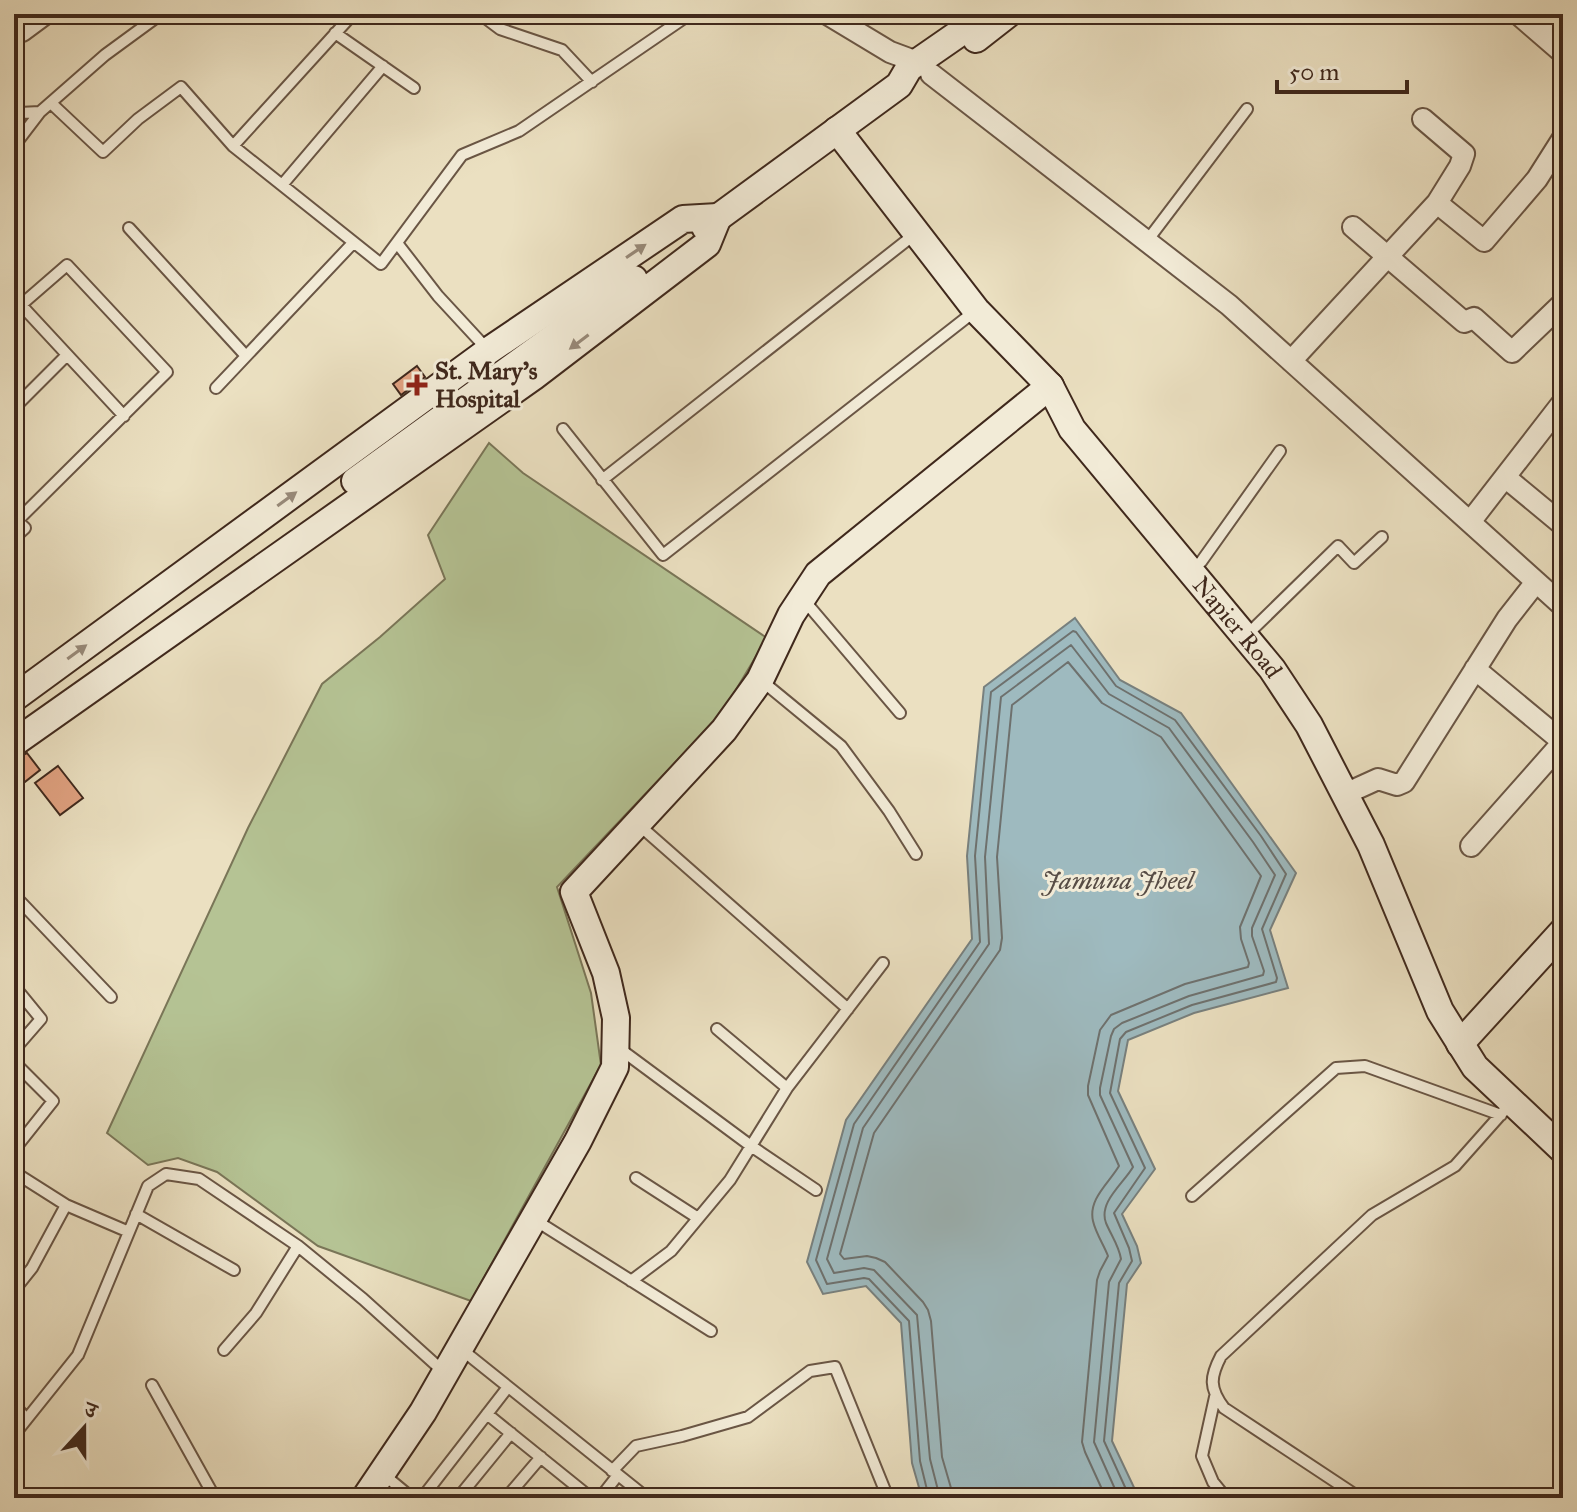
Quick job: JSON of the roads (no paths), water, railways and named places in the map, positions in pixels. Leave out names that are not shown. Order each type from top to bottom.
[{"type":"main road","points":[[14,725],[718,217],[842,137],[899,85],[920,82],[924,68],[1008,14]]},
{"type":"main road","points":[[957,44],[978,17]]},
{"type":"main road","name":"Napier Road","points":[[842,137],[976,310],[1050,386],[1072,429],[1272,669],[1352,792],[1440,1011],[1466,1038],[1475,1067],[1506,1109],[1563,1150]]},
{"type":"main road","points":[[14,698],[488,351],[683,219],[718,217]]},
{"type":"main road","points":[[14,743],[533,377],[707,244],[718,217]]},
{"type":"main road","points":[[365,1498],[423,1412],[578,1141],[615,1067],[616,1018],[606,973],[574,892],[724,730],[760,680],[791,615],[818,574],[1050,386],[1081,412],[1254,628],[1317,715],[1352,792]]},
{"type":"main road","points":[[1563,931],[1466,1038],[1488,1063],[1563,1132]]},
{"type":"street","points":[[14,32],[22,31],[45,14]]},
{"type":"street","points":[[827,14],[890,52],[924,68],[1229,305],[1563,606]]},
{"type":"street","points":[[1518,14],[1563,53]]},
{"type":"street","points":[[1541,34],[1555,14]]},
{"type":"street","points":[[1291,361],[1437,203],[1460,166],[1464,154],[1423,119]]},
{"type":"street","points":[[1437,203],[1484,241],[1537,179],[1563,138]]},
{"type":"street","points":[[1353,227],[1464,322],[1474,318],[1512,352],[1561,305]]},
{"type":"street","points":[[1470,522],[1562,405]]},
{"type":"street","points":[[1505,477],[1563,525]]},
{"type":"street","points":[[1352,792],[1378,779],[1397,785],[1404,782],[1507,619],[1536,582]]},
{"type":"street","points":[[1471,846],[1563,742],[1475,669]]},
{"type":"lane","points":[[14,146],[40,112],[105,55],[161,14],[168,14]]},
{"type":"lane","points":[[233,146],[353,14]]},
{"type":"lane","points":[[52,104],[103,152],[138,119],[181,87],[233,146],[381,264],[462,155],[519,131],[690,14]]},
{"type":"lane","points":[[484,15],[500,29],[562,50],[592,82]]},
{"type":"lane","points":[[335,33],[414,88]]},
{"type":"lane","points":[[282,185],[383,66]]},
{"type":"lane","points":[[1147,241],[1247,109]]},
{"type":"lane","points":[[14,110],[19,113],[40,112]]},
{"type":"lane","points":[[129,228],[246,356]]},
{"type":"lane","points":[[602,480],[916,233]]},
{"type":"lane","points":[[216,388],[353,243]]},
{"type":"lane","points":[[397,243],[438,296],[488,351]]},
{"type":"lane","points":[[14,538],[25,528],[15,519],[124,416],[167,372],[67,265],[18,308],[124,416]]},
{"type":"lane","points":[[563,429],[663,555],[976,310]]},
{"type":"lane","points":[[14,408],[67,355]]},
{"type":"lane","points":[[1201,562],[1280,451]]},
{"type":"lane","points":[[1254,628],[1338,546],[1354,563],[1382,537]]},
{"type":"lane","points":[[802,598],[900,713]]},
{"type":"lane","points":[[760,680],[841,746],[916,854]]},
{"type":"lane","points":[[638,823],[848,1009]]},
{"type":"lane","points":[[14,895],[111,997]]},
{"type":"lane","points":[[631,1281],[671,1251],[730,1180],[787,1088],[883,963]]},
{"type":"lane","points":[[14,986],[41,1019],[14,1050]]},
{"type":"lane","points":[[717,1029],[787,1088]]},
{"type":"lane","points":[[615,1046],[816,1190]]},
{"type":"lane","points":[[14,1062],[53,1101],[14,1150]]},
{"type":"lane","points":[[1192,1196],[1336,1068],[1365,1066],[1506,1109],[1455,1166],[1372,1215],[1221,1356],[1212,1372],[1215,1397],[1224,1408],[1356,1498]]},
{"type":"lane","points":[[14,1172],[66,1205],[129,1232]]},
{"type":"lane","points":[[14,1435],[78,1355],[148,1186],[166,1174],[199,1179],[298,1246],[445,1373]]},
{"type":"lane","points":[[636,1178],[698,1218]]},
{"type":"lane","points":[[20,1283],[32,1268],[66,1205]]},
{"type":"lane","points":[[136,1214],[234,1270]]},
{"type":"lane","points":[[533,1219],[711,1331]]},
{"type":"lane","points":[[224,1350],[256,1313],[298,1246]]},
{"type":"lane","points":[[459,1348],[647,1498]]},
{"type":"lane","points":[[600,1498],[636,1446],[748,1417],[810,1371],[835,1367],[888,1498]]},
{"type":"lane","points":[[152,1385],[215,1498]]},
{"type":"lane","points":[[422,1498],[508,1387]]},
{"type":"lane","points":[[1215,1397],[1202,1456],[1213,1482],[1226,1498]]},
{"type":"lane","points":[[14,1403],[26,1420]]},
{"type":"lane","points":[[487,1414],[591,1498]]},
{"type":"lane","points":[[458,1498],[511,1433]]},
{"type":"lane","points":[[506,1498],[541,1457]]},
{"type":"lane","points":[[381,1473],[412,1498]]},
{"type":"water","name":"Jamuna Jheel","points":[[1075,618],[1120,680],[1181,713],[1296,873],[1270,930],[1288,988],[1194,1013],[1128,1040],[1118,1091],[1155,1169],[1122,1214],[1137,1246],[1141,1263],[1127,1284],[1112,1441],[1139,1498],[922,1498],[912,1463],[901,1323],[866,1286],[823,1294],[807,1262],[846,1120],[972,939],[967,856],[984,687]]},
{"type":"place","name":"St. Mary's Hospital","points":[[417,385]]}]
